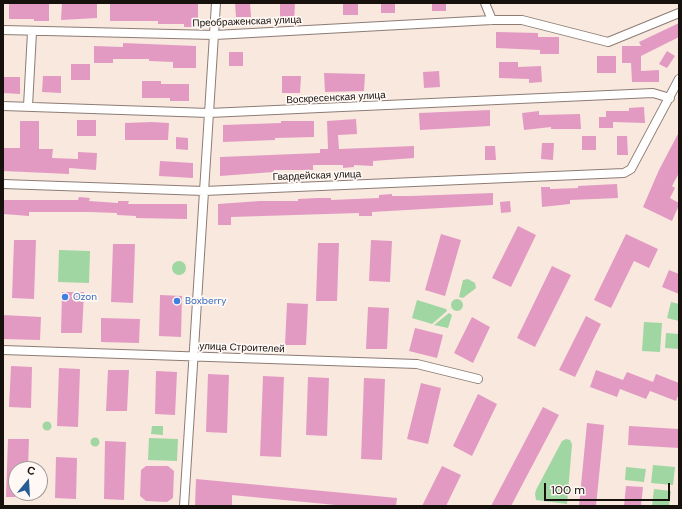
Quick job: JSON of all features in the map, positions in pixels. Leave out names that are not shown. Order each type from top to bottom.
[{"type":"street","points":[[184,506],[216,3]]},
{"type":"street","points":[[484,3],[492,20]]},
{"type":"street","name":"Преображенская улица","points":[[3,30],[32,32],[215,35],[492,20],[522,20],[608,42],[679,12]]},
{"type":"street","points":[[28,106],[32,32]]},
{"type":"street","points":[[670,98],[679,79]]},
{"type":"street","name":"Воскресенская улица","points":[[3,106],[209,113],[654,93],[670,98]]},
{"type":"street","name":"Гвардейская улица","points":[[3,184],[204,190],[624,172],[631,169],[670,98]]},
{"type":"street","name":"улица Строителей","points":[[3,350],[417,364],[478,379]]},
{"type":"green space","points":[[59,250],[90,251],[89,283],[58,282]]},
{"type":"green space","points":[[179,261],[184,263],[186,268],[184,273],[179,275],[174,273],[172,268],[174,263]]},
{"type":"green space","points":[[468,279],[475,283],[476,288],[463,298],[459,297],[463,280]]},
{"type":"green space","points":[[455,299],[459,299],[463,305],[459,311],[455,311],[451,307],[451,303]]},
{"type":"green space","points":[[417,300],[446,309],[447,311],[432,324],[412,318]]},
{"type":"green space","points":[[671,302],[679,304],[679,321],[667,318]]},
{"type":"green space","points":[[449,313],[452,315],[448,328],[434,325]]},
{"type":"green space","points":[[644,322],[662,323],[660,352],[642,351]]},
{"type":"green space","points":[[666,333],[679,334],[679,349],[665,348]]},
{"type":"green space","points":[[47,421],[52,426],[47,431],[42,426]]},
{"type":"green space","points":[[152,426],[163,426],[163,435],[151,434]]},
{"type":"green space","points":[[95,437],[100,442],[95,447],[90,442]]},
{"type":"green space","points":[[149,438],[178,439],[177,461],[148,460]]},
{"type":"green space","points":[[566,439],[570,440],[572,444],[567,504],[536,500],[536,490],[562,441]]},
{"type":"green space","points":[[653,465],[675,467],[673,485],[651,483]]},
{"type":"green space","points":[[626,467],[646,469],[644,482],[625,480]]},
{"type":"green space","points":[[654,489],[671,491],[669,506],[652,506]]},
{"type":"building","points":[[9,3],[49,3],[49,21],[34,21],[34,19],[9,19]]},
{"type":"building","points":[[62,3],[97,3],[97,18],[61,20]]},
{"type":"building","points":[[110,3],[198,3],[198,27],[184,27],[184,24],[158,24],[158,21],[110,21]]},
{"type":"building","points":[[235,3],[250,3],[251,17],[236,17]]},
{"type":"building","points":[[280,3],[295,3],[294,23],[280,23]]},
{"type":"building","points":[[343,3],[358,3],[358,15],[343,15]]},
{"type":"building","points":[[381,3],[395,3],[395,13],[381,13]]},
{"type":"building","points":[[432,3],[446,3],[446,11],[432,11]]},
{"type":"building","points":[[679,23],[679,37],[641,56],[641,71],[659,70],[659,82],[632,82],[631,63],[622,63],[622,46],[641,46],[639,42]]},
{"type":"building","points":[[496,32],[538,33],[538,37],[559,37],[559,54],[540,54],[540,50],[496,48]]},
{"type":"building","points":[[123,43],[196,46],[196,68],[173,68],[173,62],[149,61],[149,59],[113,59],[113,63],[94,63],[94,46],[123,47]]},
{"type":"building","points":[[667,51],[675,56],[667,68],[659,64]]},
{"type":"building","points":[[229,52],[243,52],[243,66],[229,66]]},
{"type":"building","points":[[597,56],[616,56],[616,73],[597,73]]},
{"type":"building","points":[[499,62],[518,62],[518,67],[541,66],[542,82],[529,83],[529,79],[499,78]]},
{"type":"building","points":[[71,64],[90,64],[90,80],[71,80]]},
{"type":"building","points":[[439,71],[440,87],[424,88],[423,72]]},
{"type":"building","points":[[324,73],[365,74],[364,91],[325,92]]},
{"type":"building","points":[[43,76],[61,76],[61,93],[42,92]]},
{"type":"building","points":[[282,76],[301,76],[300,93],[282,93]]},
{"type":"building","points":[[3,77],[20,77],[20,94],[3,93]]},
{"type":"building","points":[[142,81],[161,81],[161,84],[189,84],[189,101],[170,101],[170,98],[142,98]]},
{"type":"building","points":[[644,107],[645,123],[613,122],[613,128],[599,128],[599,117],[606,117],[606,111],[629,111],[629,108]]},
{"type":"building","points":[[490,110],[490,126],[420,130],[419,113]]},
{"type":"building","points":[[539,111],[539,115],[580,114],[581,129],[551,129],[551,127],[524,130],[522,113]]},
{"type":"building","points":[[356,119],[357,134],[338,135],[339,149],[414,146],[414,158],[373,161],[373,166],[354,165],[354,167],[343,168],[343,165],[313,165],[313,170],[274,170],[274,172],[220,176],[220,157],[320,153],[320,149],[328,149],[327,121]]},
{"type":"building","points":[[77,120],[96,120],[96,136],[77,136]]},
{"type":"building","points":[[20,121],[39,121],[39,149],[53,149],[52,158],[78,159],[78,152],[97,153],[96,170],[69,168],[69,174],[3,171],[3,148],[20,148]]},
{"type":"building","points":[[281,121],[314,121],[314,137],[223,142],[223,125],[281,123]]},
{"type":"building","points":[[125,123],[169,123],[168,140],[125,140]]},
{"type":"building","points":[[679,132],[679,173],[672,186],[675,188],[670,198],[679,203],[679,205],[672,221],[643,207],[659,170]]},
{"type":"building","points":[[582,136],[596,136],[596,150],[582,150]]},
{"type":"building","points":[[617,136],[627,136],[628,155],[617,155]]},
{"type":"building","points":[[176,137],[188,138],[188,150],[176,149]]},
{"type":"building","points":[[542,143],[554,143],[553,160],[541,159]]},
{"type":"building","points":[[485,146],[495,146],[496,160],[485,160]]},
{"type":"building","points":[[160,161],[193,163],[193,178],[159,176]]},
{"type":"building","points":[[617,184],[618,198],[570,200],[570,204],[542,207],[541,187],[550,187],[550,189],[578,188],[578,186]]},
{"type":"building","points":[[493,193],[493,205],[372,212],[372,216],[359,216],[359,213],[231,217],[231,225],[218,225],[218,204],[260,201],[298,201],[298,199],[318,198],[331,198],[331,200],[379,198],[379,195],[392,194],[392,196],[411,196]]},
{"type":"building","points":[[79,197],[90,198],[89,201],[118,203],[118,201],[129,201],[128,204],[187,204],[187,219],[136,218],[136,216],[117,215],[117,213],[89,212],[29,212],[29,216],[3,214],[3,200],[78,200]]},
{"type":"building","points":[[510,201],[511,212],[501,213],[500,202]]},
{"type":"building","points":[[518,226],[536,235],[511,287],[492,278]]},
{"type":"building","points":[[441,234],[461,240],[445,296],[425,290]]},
{"type":"building","points":[[626,234],[658,249],[649,268],[634,261],[611,308],[594,300]]},
{"type":"building","points":[[14,240],[36,240],[34,299],[12,298]]},
{"type":"building","points":[[371,240],[392,241],[390,282],[369,281]]},
{"type":"building","points":[[318,243],[339,243],[337,301],[316,301]]},
{"type":"building","points":[[113,244],[135,244],[133,303],[111,302]]},
{"type":"building","points":[[552,266],[571,275],[535,347],[517,338]]},
{"type":"building","points":[[669,270],[679,274],[679,294],[662,287]]},
{"type":"building","points":[[62,292],[84,292],[82,333],[61,333]]},
{"type":"building","points":[[160,295],[182,296],[181,337],[159,336]]},
{"type":"building","points":[[287,303],[308,304],[306,345],[285,345]]},
{"type":"building","points":[[368,307],[389,308],[387,349],[366,349]]},
{"type":"building","points":[[3,315],[41,317],[40,340],[3,339]]},
{"type":"building","points":[[586,316],[601,324],[575,377],[559,370]]},
{"type":"building","points":[[472,317],[490,327],[473,363],[454,353]]},
{"type":"building","points":[[101,318],[140,319],[139,343],[101,342]]},
{"type":"building","points":[[415,328],[443,335],[437,358],[409,351]]},
{"type":"building","points":[[11,366],[32,367],[31,408],[9,407]]},
{"type":"building","points":[[59,368],[80,369],[78,427],[57,426]]},
{"type":"building","points":[[108,370],[129,370],[127,411],[106,411]]},
{"type":"building","points":[[596,370],[623,380],[627,372],[653,382],[656,374],[679,383],[679,393],[676,401],[650,391],[646,399],[620,389],[617,397],[590,387]]},
{"type":"building","points":[[156,371],[177,372],[175,415],[155,414]]},
{"type":"building","points":[[208,374],[229,375],[227,433],[206,432]]},
{"type":"building","points":[[263,376],[284,377],[281,457],[260,456]]},
{"type":"building","points":[[308,377],[329,378],[327,436],[306,435]]},
{"type":"building","points":[[364,378],[385,379],[382,460],[361,459]]},
{"type":"building","points":[[421,383],[441,388],[428,444],[407,439]]},
{"type":"building","points":[[478,394],[497,404],[472,456],[453,446]]},
{"type":"building","points":[[543,407],[559,415],[511,506],[491,506]]},
{"type":"building","points":[[587,423],[604,425],[596,506],[579,506]]},
{"type":"building","points":[[629,426],[679,429],[679,448],[628,445]]},
{"type":"building","points":[[8,439],[29,439],[28,461],[8,461],[8,497],[6,497]]},
{"type":"building","points":[[105,441],[126,442],[124,500],[104,499]]},
{"type":"building","points":[[56,457],[77,458],[76,499],[55,498]]},
{"type":"building","points":[[146,466],[168,466],[174,471],[173,498],[167,502],[146,501],[140,496],[141,470]]},
{"type":"building","points":[[442,466],[461,475],[446,506],[422,506]]},
{"type":"building","points":[[196,479],[397,498],[396,506],[346,506],[232,495],[232,506],[195,506]]},
{"type":"building","points":[[626,486],[643,487],[641,506],[624,506]]},
{"type":"place","name":"Ozon","points":[[65,297]]},
{"type":"place","name":"Boxberry","points":[[177,301]]}]
